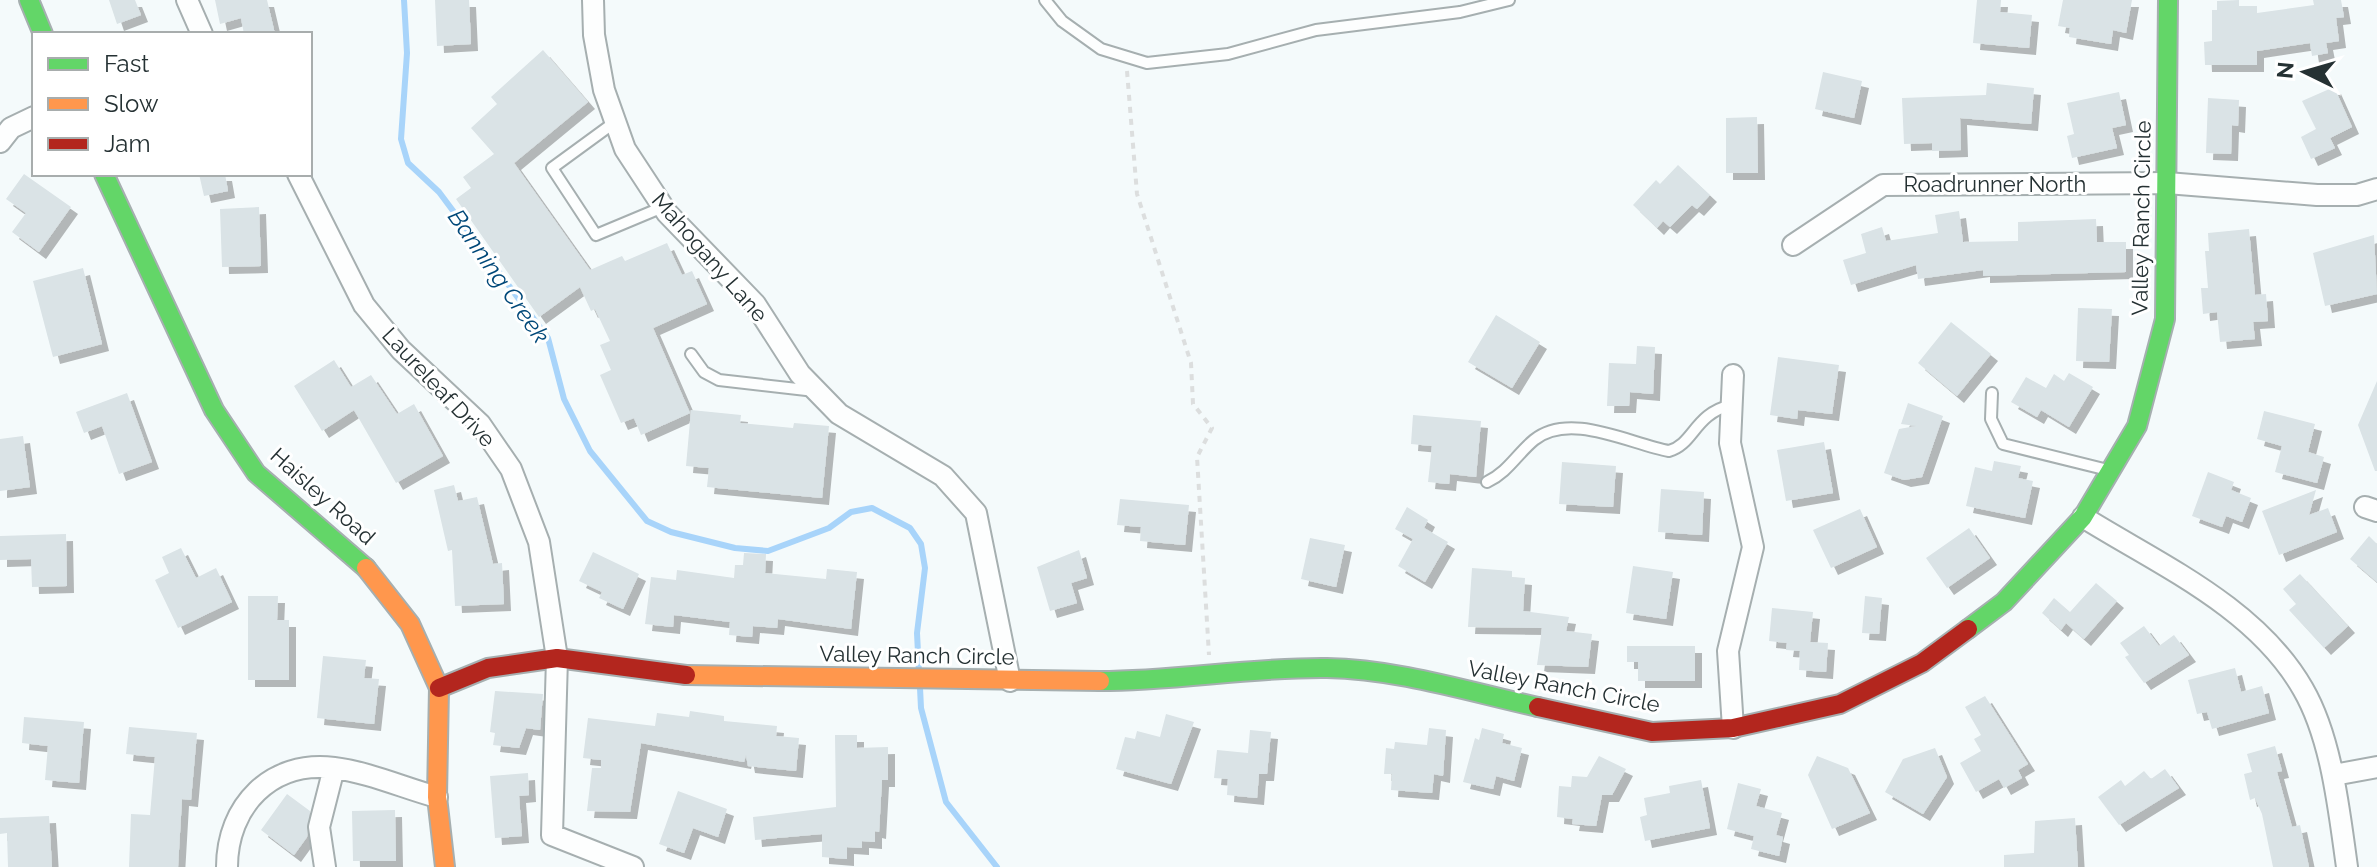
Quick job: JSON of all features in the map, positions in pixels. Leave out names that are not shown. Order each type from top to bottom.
[{"type":"street","points":[[29,0],[42,32]]},
{"type":"street","points":[[187,0],[201,32]]},
{"type":"street","name":"Mahogany Lane","points":[[593,0],[594,35],[604,90],[625,149],[663,207],[755,304],[800,374],[839,414],[943,476],[976,513],[1010,681]]},
{"type":"street","name":"Valley Ranch Circle","points":[[439,688],[488,668],[557,658],[679,675],[1010,681],[1152,681],[1328,668],[1407,678],[1652,732],[1733,728],[1840,704],[1922,663],[2004,602],[2083,517],[2137,426],[2165,319],[2168,0]]},
{"type":"street","points":[[0,142],[11,128],[32,118]]},
{"type":"street","name":"Haisley Road","points":[[105,176],[214,410],[256,473],[358,558],[410,624],[439,688],[437,797],[445,867]]},
{"type":"street","name":"Laureleaf Drive","points":[[299,176],[364,305],[401,350],[480,424],[511,469],[539,542],[557,658],[552,835],[633,867]]},
{"type":"street","name":"Roadrunner North","points":[[1793,245],[1883,185],[2167,183],[2317,195],[2357,195],[2377,189]]},
{"type":"street","points":[[1733,375],[1730,443],[1753,547],[1728,651],[1733,728]]},
{"type":"street","points":[[2083,517],[2238,614],[2271,645],[2304,691],[2334,775],[2347,867]]},
{"type":"street","points":[[2334,775],[2377,767]]},
{"type":"street","points":[[227,867],[227,842],[250,795],[288,771],[334,768],[437,797]]},
{"type":"street","points":[[325,867],[319,827],[334,768]]},
{"type":"lane","points":[[1045,0],[1062,21],[1091,42],[1147,63],[1228,54],[1316,30],[1460,12],[1509,0]]},
{"type":"lane","points":[[615,122],[552,168],[596,235],[663,207]]},
{"type":"lane","points":[[691,354],[704,372],[719,380],[817,392]]},
{"type":"lane","points":[[1992,393],[1991,419],[2003,444],[2110,471]]},
{"type":"lane","points":[[1487,482],[1503,474],[1533,441],[1544,434],[1582,429],[1669,451],[1683,443],[1707,414],[1731,405]]},
{"type":"path","points":[[1126,57],[1137,194],[1191,363],[1193,404],[1212,428],[1197,457],[1210,676]]},
{"type":"building","points":[[109,0],[135,0],[141,15],[117,24]]},
{"type":"building","points":[[215,0],[267,0],[275,32],[244,32],[241,18],[220,24]]},
{"type":"building","points":[[435,0],[469,0],[471,44],[437,46]]},
{"type":"building","points":[[1977,0],[2001,0],[2000,12],[2032,15],[2029,48],[1973,43]]},
{"type":"building","points":[[2063,0],[2132,0],[2126,33],[2113,30],[2111,44],[2069,37],[2070,28],[2058,26]]},
{"type":"building","points":[[2239,0],[2239,6],[2257,6],[2257,13],[2314,5],[2313,0],[2341,0],[2344,17],[2336,18],[2339,41],[2326,43],[2328,53],[2312,56],[2310,43],[2257,51],[2257,65],[2205,65],[2204,42],[2212,41],[2212,10],[2217,10],[2217,1]]},
{"type":"building","points":[[543,50],[588,102],[514,163],[590,270],[622,256],[625,261],[667,243],[682,275],[692,271],[707,304],[653,328],[690,413],[641,435],[634,418],[621,423],[600,375],[611,370],[600,345],[610,341],[595,309],[591,311],[580,287],[539,317],[456,199],[471,188],[463,177],[494,154],[471,128],[497,104],[491,97]]},
{"type":"building","points":[[1823,72],[1862,81],[1854,118],[1815,109]]},
{"type":"building","points":[[1987,83],[2034,88],[2031,124],[1960,118],[1961,150],[1932,151],[1932,143],[1904,144],[1902,98],[1986,95]]},
{"type":"building","points":[[2334,87],[2352,127],[2330,138],[2335,148],[2311,159],[2301,137],[2316,129],[2302,101]]},
{"type":"building","points":[[2119,92],[2126,125],[2112,128],[2117,148],[2072,158],[2067,136],[2074,134],[2067,103]]},
{"type":"building","points":[[2208,98],[2239,100],[2238,126],[2232,125],[2231,154],[2206,153]]},
{"type":"building","points":[[1757,117],[1758,173],[1726,173],[1726,118]]},
{"type":"building","points":[[1678,165],[1710,195],[1697,209],[1692,205],[1670,227],[1663,221],[1657,228],[1633,205],[1656,180],[1660,184]]},
{"type":"building","points":[[24,174],[71,207],[39,252],[12,232],[26,213],[6,199]]},
{"type":"building","points":[[199,176],[225,176],[228,191],[204,196]]},
{"type":"building","points":[[259,207],[261,266],[222,267],[220,209]]},
{"type":"building","points":[[1959,211],[1963,242],[2018,241],[2018,222],[2096,219],[2097,242],[2126,242],[2126,272],[1983,276],[1983,270],[1918,279],[1916,265],[1851,285],[1843,260],[1866,253],[1861,234],[1882,227],[1886,241],[1938,233],[1935,215]]},
{"type":"building","points":[[2249,229],[2255,295],[2266,294],[2268,321],[2253,322],[2255,339],[2220,342],[2217,312],[2203,314],[2201,288],[2208,288],[2205,251],[2209,251],[2208,233]]},
{"type":"building","points":[[2374,235],[2377,294],[2325,306],[2313,253]]},
{"type":"building","points":[[83,268],[102,344],[53,357],[33,281]]},
{"type":"building","points":[[2078,308],[2112,309],[2109,362],[2076,361]]},
{"type":"building","points":[[1496,315],[1540,342],[1512,388],[1468,362]]},
{"type":"building","points":[[1951,322],[1991,354],[1957,396],[1918,363]]},
{"type":"building","points":[[1637,346],[1655,347],[1653,394],[1630,392],[1629,406],[1607,406],[1609,363],[1636,364]]},
{"type":"building","points":[[1778,357],[1839,365],[1832,414],[1798,410],[1797,419],[1770,415]]},
{"type":"building","points":[[334,360],[351,387],[371,375],[397,414],[414,404],[443,456],[396,483],[354,410],[322,431],[294,386]]},
{"type":"building","points":[[2069,373],[2093,387],[2069,427],[2041,410],[2037,417],[2011,402],[2026,377],[2046,388],[2054,374],[2064,381]]},
{"type":"building","points":[[2377,381],[2377,471],[2375,471],[2358,425]]},
{"type":"building","points":[[127,393],[152,462],[119,474],[102,426],[84,433],[76,412]]},
{"type":"building","points":[[1908,403],[1943,416],[1922,477],[1904,480],[1884,473],[1899,429],[1916,426],[1901,424]]},
{"type":"building","points":[[691,410],[741,415],[740,423],[793,428],[794,423],[829,426],[822,498],[707,487],[709,468],[686,466]]},
{"type":"building","points":[[2264,411],[2315,424],[2308,452],[2324,457],[2317,483],[2275,472],[2282,446],[2257,439]]},
{"type":"building","points":[[1413,415],[1481,421],[1476,477],[1450,474],[1449,484],[1428,482],[1432,446],[1411,444]]},
{"type":"building","points":[[23,436],[30,487],[0,491],[0,439]]},
{"type":"building","points":[[1824,442],[1833,493],[1786,501],[1777,450]]},
{"type":"building","points":[[1994,461],[2021,466],[2018,478],[2033,481],[2025,518],[1966,506],[1975,467],[1992,471]]},
{"type":"building","points":[[1562,462],[1616,466],[1613,507],[1559,504]]},
{"type":"building","points":[[2208,472],[2234,482],[2231,490],[2251,498],[2242,522],[2226,516],[2222,527],[2192,516]]},
{"type":"building","points":[[454,485],[458,501],[477,497],[493,564],[502,563],[504,604],[455,606],[452,550],[448,551],[434,490]]},
{"type":"building","points":[[1661,489],[1704,492],[1702,535],[1658,532]]},
{"type":"building","points":[[2316,490],[2309,515],[2328,508],[2337,532],[2279,555],[2262,511]]},
{"type":"building","points":[[1120,499],[1189,505],[1185,545],[1140,541],[1141,527],[1117,525]]},
{"type":"building","points":[[1407,507],[1428,520],[1424,528],[1448,542],[1425,582],[1398,566],[1413,539],[1395,529]]},
{"type":"building","points":[[1860,509],[1877,547],[1831,568],[1813,530]]},
{"type":"building","points":[[1969,528],[1990,558],[1947,588],[1926,558]]},
{"type":"building","points":[[66,534],[67,586],[32,587],[31,559],[0,560],[0,536]]},
{"type":"building","points":[[2369,536],[2377,544],[2377,582],[2350,559]]},
{"type":"building","points":[[1310,538],[1345,545],[1336,587],[1301,579]]},
{"type":"building","points":[[181,548],[196,578],[216,568],[232,602],[178,628],[155,580],[169,573],[162,557]]},
{"type":"building","points":[[1079,550],[1087,578],[1071,583],[1077,603],[1050,611],[1037,567]]},
{"type":"building","points":[[593,552],[639,574],[623,609],[599,598],[602,592],[579,581]]},
{"type":"building","points":[[744,553],[766,554],[765,573],[826,579],[827,569],[857,572],[851,629],[778,619],[777,628],[753,626],[752,637],[729,635],[730,622],[674,615],[673,627],[645,624],[651,577],[676,580],[677,570],[734,578],[735,565],[743,565]]},
{"type":"building","points":[[1633,566],[1673,572],[1666,619],[1626,613]]},
{"type":"building","points":[[1472,568],[1512,571],[1512,577],[1525,578],[1523,611],[1569,617],[1566,631],[1592,634],[1588,667],[1537,665],[1542,628],[1468,627]]},
{"type":"building","points":[[2300,574],[2348,626],[2324,648],[2289,610],[2296,604],[2283,589]]},
{"type":"building","points":[[2096,583],[2117,601],[2084,639],[2066,623],[2061,630],[2042,613],[2054,598],[2070,612]]},
{"type":"building","points":[[248,596],[278,596],[277,620],[289,620],[289,680],[248,680]]},
{"type":"building","points":[[1865,596],[1882,598],[1879,634],[1862,633]]},
{"type":"building","points":[[1772,608],[1813,612],[1810,642],[1828,643],[1826,672],[1799,670],[1800,651],[1786,650],[1787,643],[1769,641]]},
{"type":"building","points":[[2144,626],[2159,646],[2174,635],[2189,655],[2144,683],[2125,657],[2129,655],[2120,643]]},
{"type":"building","points":[[1627,646],[1695,646],[1695,681],[1638,681],[1638,662],[1627,662]]},
{"type":"building","points":[[323,656],[366,660],[364,678],[379,679],[374,724],[317,718]]},
{"type":"building","points":[[2235,668],[2241,692],[2262,686],[2269,713],[2212,729],[2207,712],[2197,714],[2188,680]]},
{"type":"building","points":[[495,691],[543,694],[540,730],[526,728],[519,748],[493,745],[495,733],[490,732]]},
{"type":"building","points":[[1985,696],[2028,764],[2018,770],[2022,778],[2004,788],[1999,779],[1976,792],[1960,763],[1981,751],[1974,739],[1981,735],[1965,707]]},
{"type":"building","points":[[690,711],[724,716],[724,721],[777,726],[776,736],[799,738],[796,771],[748,766],[746,755],[744,762],[641,743],[630,812],[587,811],[592,768],[601,768],[601,760],[583,758],[588,718],[655,726],[657,713],[689,717]]},
{"type":"building","points":[[1166,714],[1194,722],[1171,784],[1116,769],[1125,737],[1135,739],[1137,731],[1160,737]]},
{"type":"building","points":[[24,717],[84,722],[79,783],[45,780],[48,746],[22,743]]},
{"type":"building","points":[[129,727],[197,733],[191,800],[182,799],[178,867],[129,867],[131,814],[150,815],[155,757],[126,754]]},
{"type":"building","points":[[1429,728],[1446,730],[1443,776],[1434,774],[1432,793],[1391,790],[1392,774],[1384,774],[1386,748],[1394,749],[1395,742],[1427,745]]},
{"type":"building","points":[[1482,728],[1504,734],[1502,743],[1522,748],[1514,781],[1496,776],[1493,789],[1463,782],[1475,738],[1479,740]]},
{"type":"building","points":[[1250,730],[1271,732],[1267,774],[1259,774],[1257,798],[1227,795],[1228,779],[1214,778],[1217,750],[1248,753]]},
{"type":"building","points":[[835,735],[857,735],[857,748],[888,747],[888,780],[882,780],[879,832],[875,831],[875,842],[862,841],[862,848],[847,847],[847,859],[822,857],[822,834],[755,840],[753,817],[836,807]]},
{"type":"building","points":[[2275,746],[2282,771],[2277,772],[2292,827],[2300,825],[2309,867],[2273,867],[2262,814],[2255,798],[2250,800],[2244,774],[2252,772],[2247,754]]},
{"type":"building","points":[[1935,748],[1947,777],[1923,814],[1885,792],[1903,759]]},
{"type":"building","points":[[1599,756],[1626,769],[1612,795],[1602,795],[1596,826],[1572,824],[1573,819],[1557,817],[1559,786],[1571,787],[1572,776],[1587,777]]},
{"type":"building","points":[[1817,756],[1848,768],[1870,813],[1832,829],[1808,775]]},
{"type":"building","points":[[2165,769],[2179,788],[2119,825],[2098,797],[2121,780],[2125,786],[2144,771],[2151,779]]},
{"type":"building","points":[[528,773],[529,795],[519,796],[522,836],[495,838],[490,776]]},
{"type":"building","points":[[1701,780],[1710,828],[1645,841],[1640,817],[1647,815],[1644,798],[1670,793],[1669,786]]},
{"type":"building","points":[[1738,783],[1761,789],[1756,806],[1782,813],[1776,835],[1783,837],[1779,856],[1751,849],[1754,836],[1727,829]]},
{"type":"building","points":[[678,791],[727,809],[718,837],[693,828],[684,853],[659,844]]},
{"type":"building","points":[[287,794],[310,811],[307,837],[294,855],[261,830]]},
{"type":"building","points":[[395,810],[396,861],[353,861],[352,811]]},
{"type":"building","points":[[49,816],[52,867],[8,867],[7,833],[0,834],[0,818]]},
{"type":"building","points":[[2075,818],[2078,867],[2004,867],[2004,855],[2034,853],[2035,821]]},
{"type":"waterway","name":"Banning Creek","points":[[404,0],[407,53],[401,139],[408,163],[439,192],[548,338],[564,399],[590,451],[647,521],[671,532],[735,548],[768,551],[829,528],[851,512],[872,508],[910,528],[921,544],[925,568],[917,633],[919,673]]},
{"type":"waterway","name":"Banning Creek","points":[[920,688],[921,708],[946,802],[997,867]]},
{"type":"traffic: fast","points":[[29,0],[42,32]]},
{"type":"traffic: fast","points":[[1968,629],[2004,602],[2083,517],[2137,426],[2165,319],[2168,0]]},
{"type":"traffic: fast","points":[[105,176],[214,410],[256,473],[366,568]]},
{"type":"traffic: fast","points":[[1100,681],[1299,668],[1353,669],[1433,682],[1538,707]]},
{"type":"traffic: slow","points":[[366,568],[410,624],[439,688],[437,797],[445,867]]},
{"type":"traffic: slow","points":[[686,675],[1100,681]]},
{"type":"traffic: jam","points":[[1538,707],[1652,732],[1733,728],[1840,704],[1922,663],[1968,629]]},
{"type":"traffic: jam","points":[[439,688],[488,668],[557,658],[686,675]]}]
